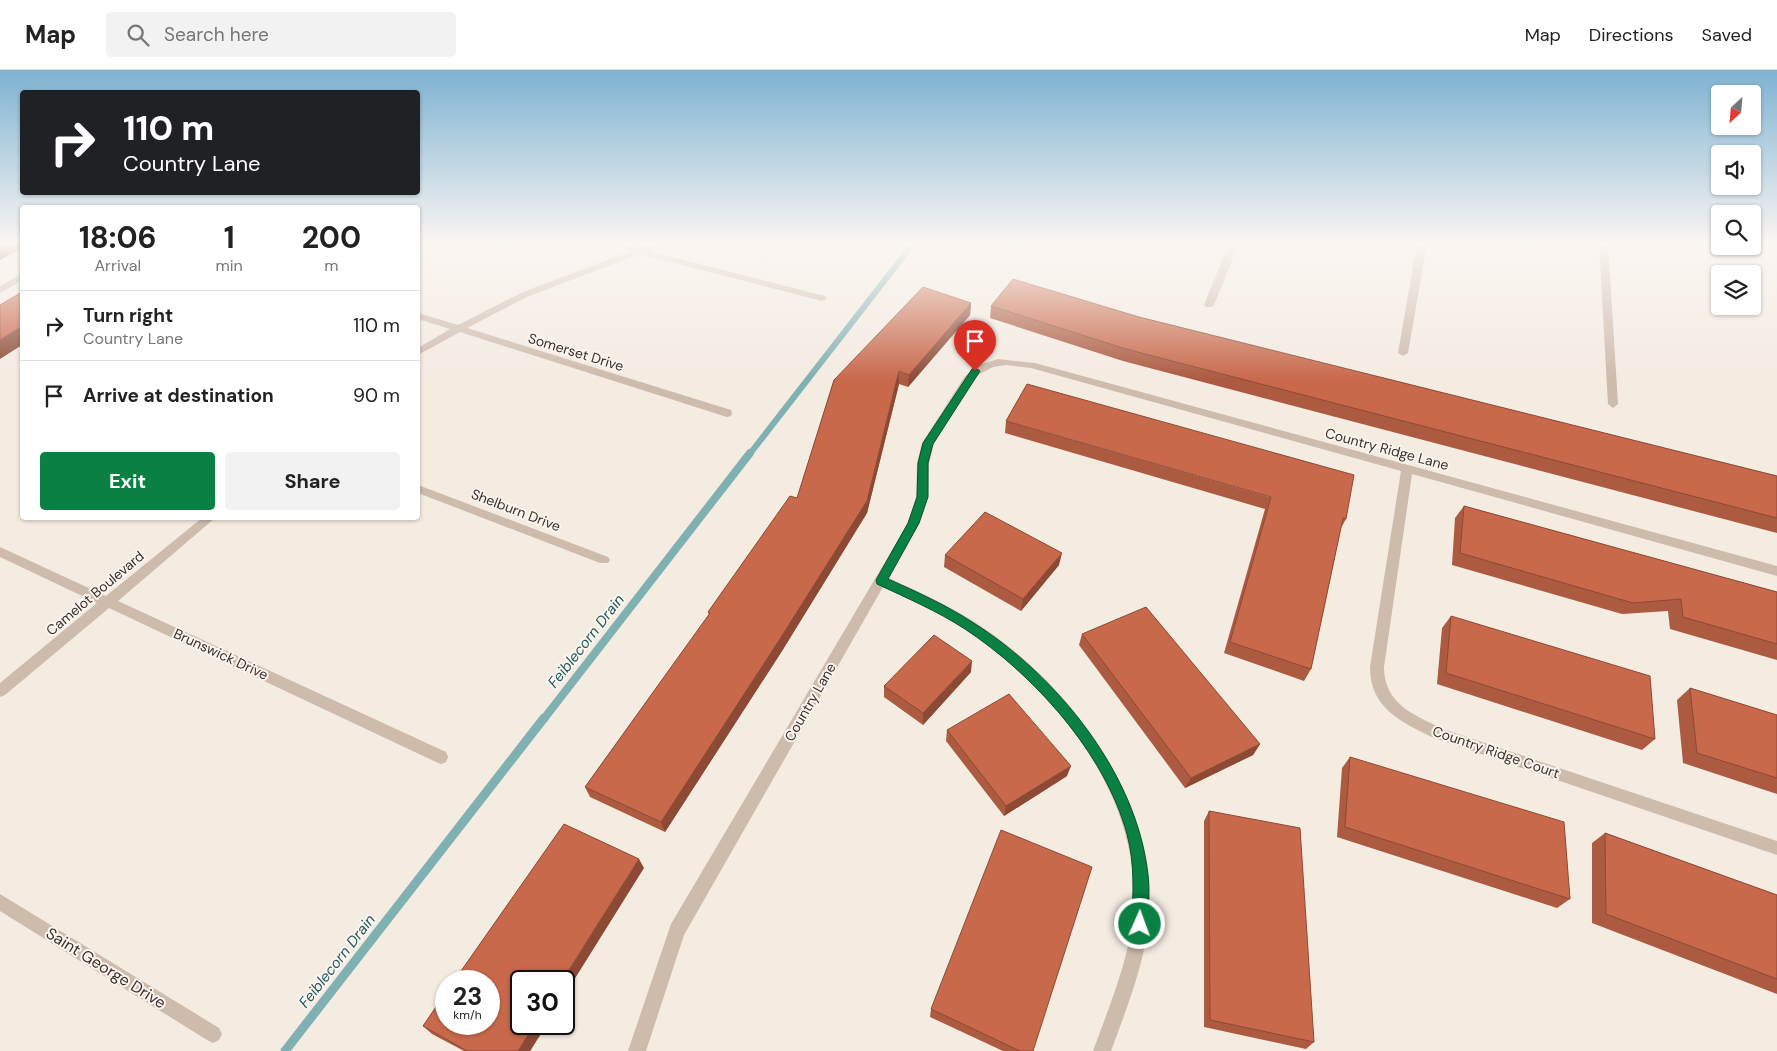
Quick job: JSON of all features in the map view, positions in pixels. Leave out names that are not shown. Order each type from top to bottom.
[{"type":"street","points":[[420,351],[488,312],[540,289]]},
{"type":"street","points":[[786,289],[822,298]]},
{"type":"street","points":[[1208,305],[1215,289]]},
{"type":"street","points":[[1403,353],[1414,289]]},
{"type":"street","points":[[1606,289],[1613,404]]},
{"type":"street","name":"Somerset Drive","points":[[420,317],[727,413]]},
{"type":"street","name":"Country Ridge Lane","points":[[989,363],[1007,361],[1031,365],[1777,571]]},
{"type":"street","name":"Country Lane","points":[[637,1051],[649,1020],[663,964],[676,930],[914,523],[922,497],[923,463],[928,443],[975,371],[989,363]]},
{"type":"street","name":"Country Ridge Court","points":[[1407,470],[1377,667],[1378,685],[1390,705],[1412,720],[1439,734],[1777,848]]},
{"type":"street","name":"Shelburn Drive","points":[[420,490],[604,560]]},
{"type":"street","name":"Camelot Boulevard","points":[[0,690],[207,520]]},
{"type":"street","name":"Brunswick Drive","points":[[0,552],[109,601],[441,757]]},
{"type":"street","points":[[881,580],[969,625],[1002,650],[1074,722],[1102,761],[1119,794],[1134,834],[1141,876],[1140,924],[1131,970],[1102,1051]]},
{"type":"street","name":"Saint George Drive","points":[[0,902],[213,1034]]},
{"type":"building","points":[[921,289],[928,289],[971,303],[909,375],[899,371],[867,501],[661,822],[585,787],[710,613],[708,612],[790,496],[797,498],[834,380]]},
{"type":"building","points":[[1005,289],[1045,289],[1139,317],[1777,476],[1777,518],[1126,349],[991,306]]},
{"type":"building","points":[[20,293],[20,327],[0,340],[0,305]]},
{"type":"building","points":[[1027,384],[1354,475],[1346,519],[1343,518],[1311,669],[1230,642],[1271,497],[1006,421]]},
{"type":"building","points":[[1464,506],[1777,592],[1777,644],[1683,617],[1681,599],[1633,603],[1460,553]]},
{"type":"building","points":[[985,512],[1062,553],[1023,599],[945,555]]},
{"type":"building","points":[[1146,607],[1260,744],[1191,778],[1082,634]]},
{"type":"building","points":[[1451,616],[1650,676],[1655,739],[1446,673]]},
{"type":"building","points":[[934,635],[972,661],[923,713],[884,686]]},
{"type":"building","points":[[1690,688],[1777,715],[1777,778],[1697,753]]},
{"type":"building","points":[[1009,694],[1071,766],[1006,806],[947,730]]},
{"type":"building","points":[[1350,757],[1564,822],[1570,899],[1345,827]]},
{"type":"building","points":[[1209,811],[1300,828],[1314,1042],[1210,1020]]},
{"type":"building","points":[[564,824],[639,859],[569,970],[510,970],[510,1035],[528,1035],[518,1051],[467,1051],[439,1035],[500,1035],[500,970],[462,970]]},
{"type":"building","points":[[1001,830],[1092,867],[1033,1051],[1020,1051],[931,1009]]},
{"type":"building","points":[[1605,833],[1777,895],[1777,979],[1606,914]]},
{"type":"building","points":[[435,1008],[435,1033],[423,1026]]},
{"type":"waterway","name":"Feiblecorn Drain","points":[[749,455],[878,289]]},
{"type":"waterway","name":"Feiblecorn Drain","points":[[543,720],[750,453]]},
{"type":"waterway","name":"Feiblecorn Drain","points":[[285,1051],[544,718]]},
{"type":"route","points":[[975,371],[928,443],[923,463],[922,497],[914,523],[881,580],[969,625],[1002,650],[1074,722],[1102,761],[1119,794],[1134,834],[1141,876],[1140,924]]}]
